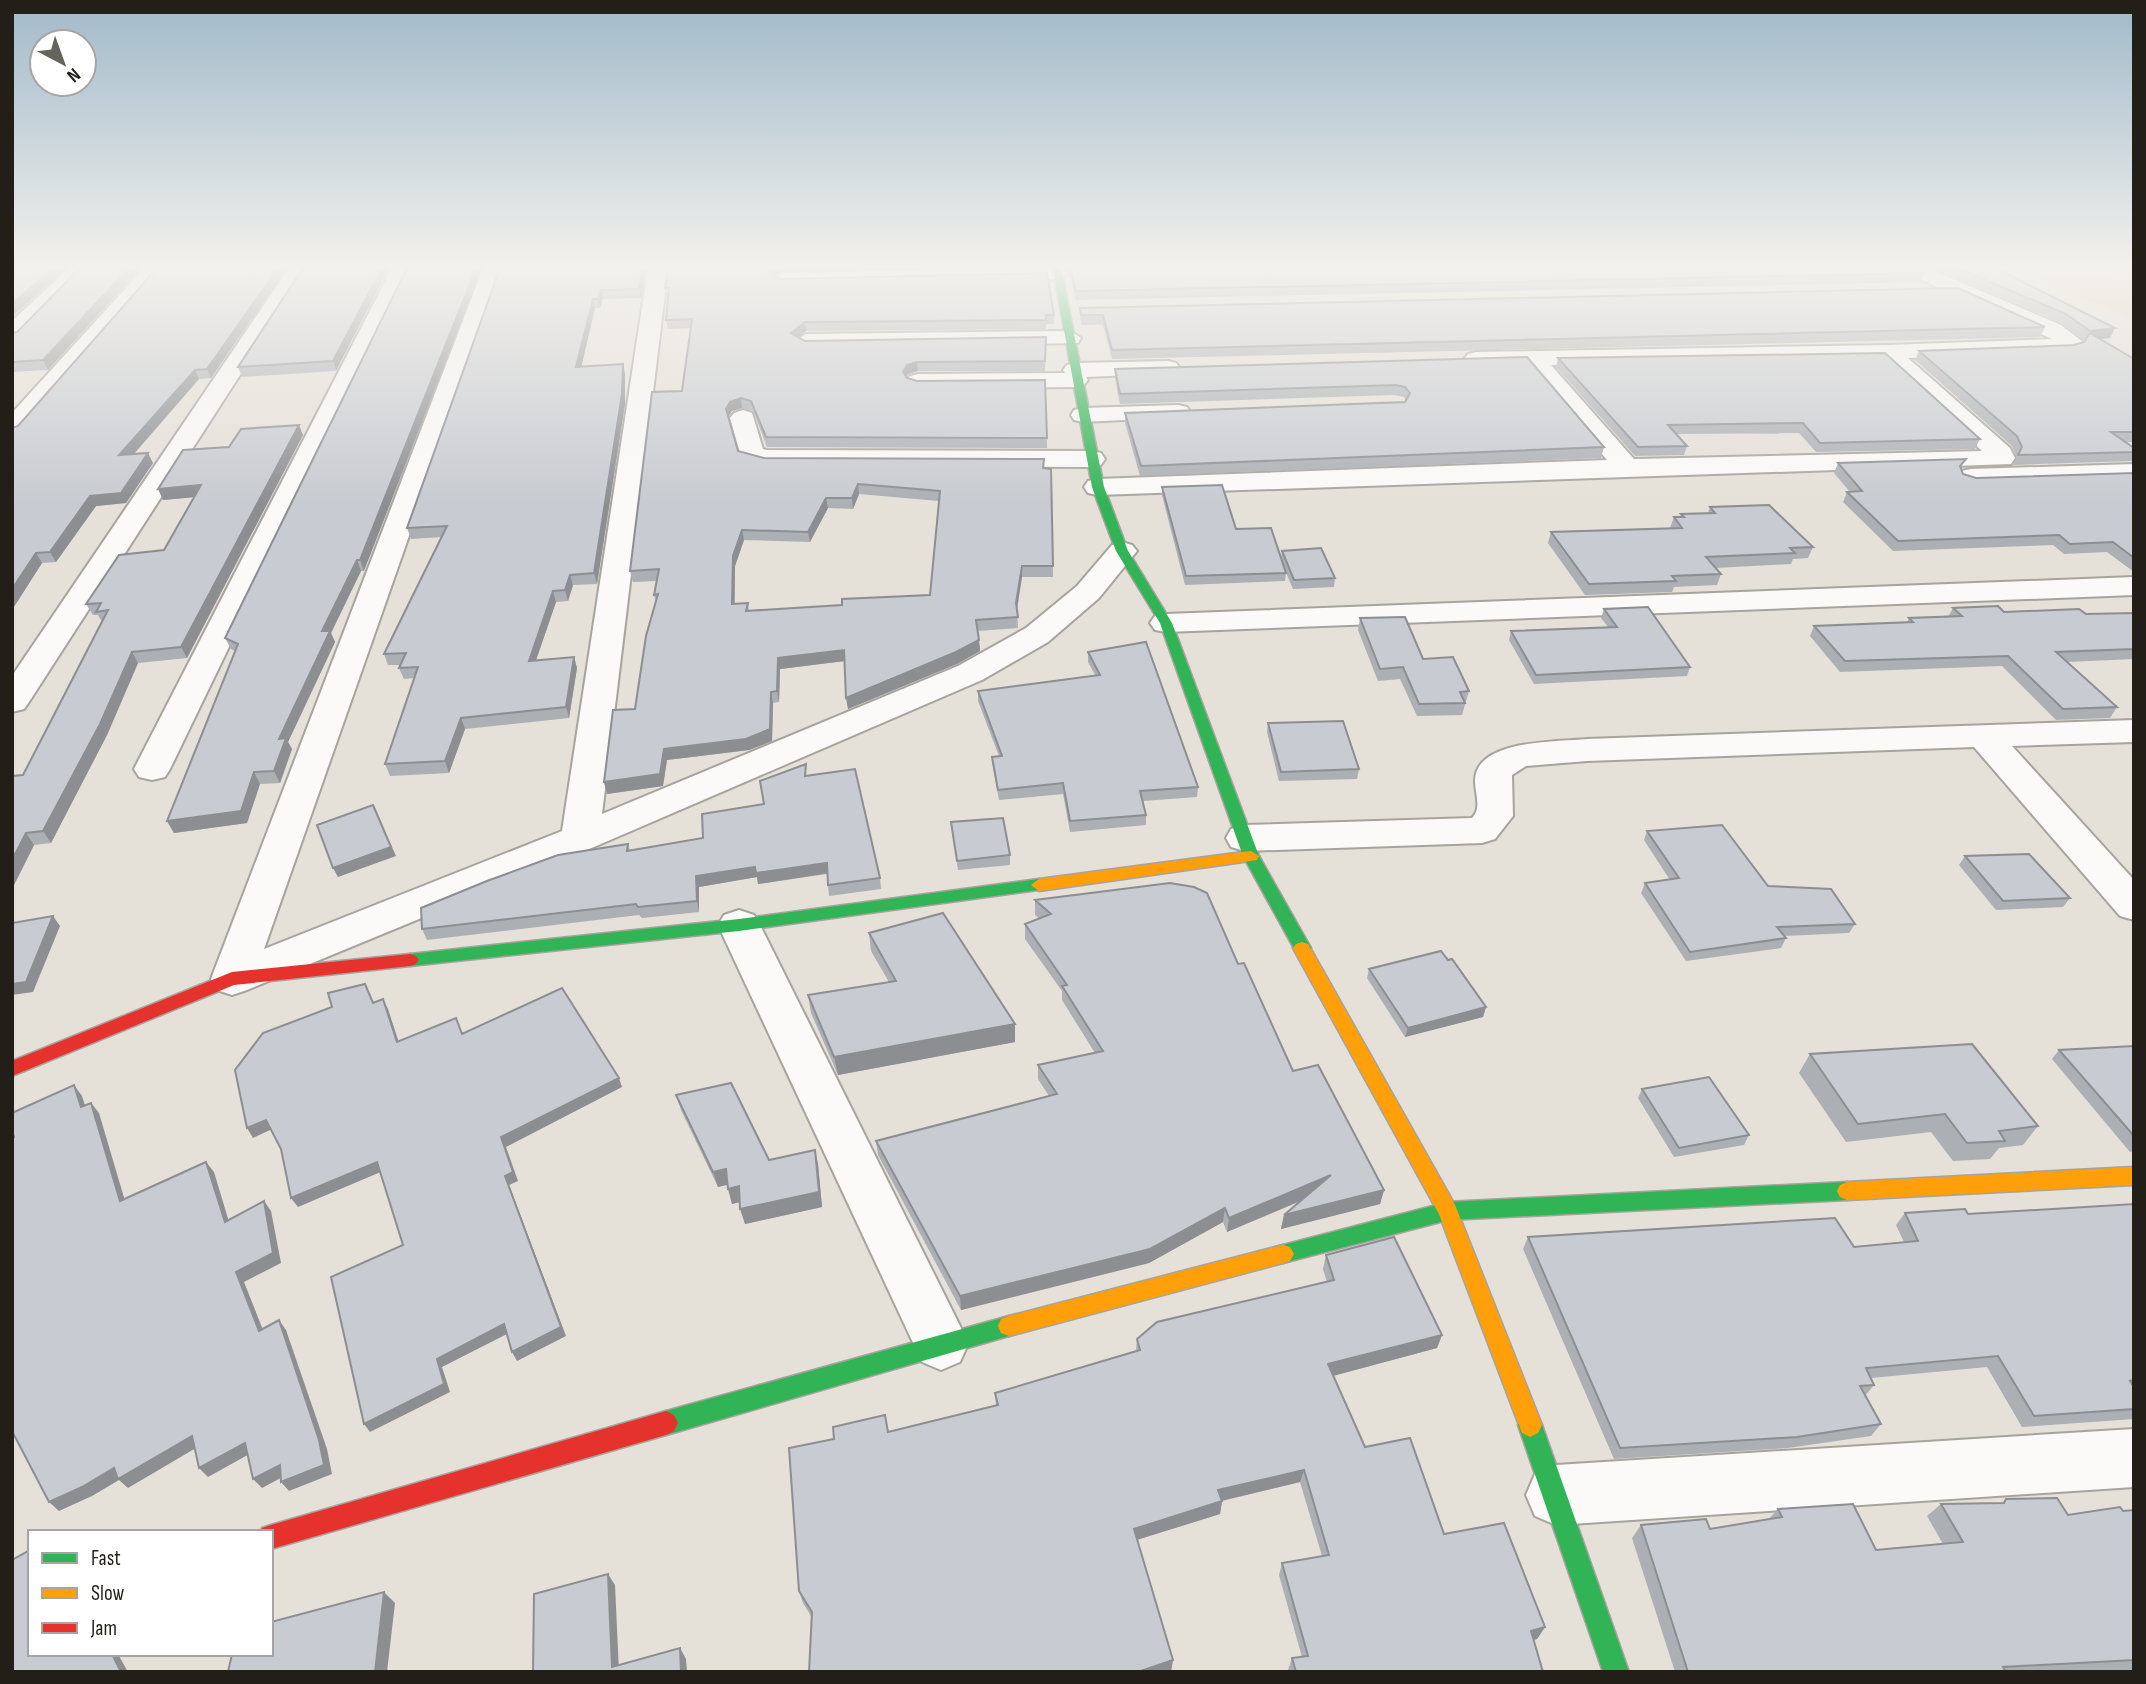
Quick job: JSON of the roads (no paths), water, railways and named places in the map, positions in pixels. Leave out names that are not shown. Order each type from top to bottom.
[{"type":"street","points":[[12,429],[85,347]]},
{"type":"street","points":[[12,702],[247,347]]},
{"type":"street","points":[[152,769],[363,347]]},
{"type":"street","points":[[232,979],[464,347]]},
{"type":"street","points":[[580,838],[647,347]]},
{"type":"street","points":[[1071,347],[1092,459],[1122,551],[1166,623],[1248,847],[1448,1211],[1556,1495],[1616,1672]]},
{"type":"street","points":[[1449,360],[1888,352],[2028,347]]},
{"type":"street","points":[[1102,495],[1627,467],[2002,458],[2001,454],[1888,352]]},
{"type":"street","points":[[1532,357],[1627,467]]},
{"type":"street","points":[[918,381],[1076,375],[1186,367]]},
{"type":"street","points":[[1083,415],[1205,411]]},
{"type":"street","points":[[743,418],[751,454],[766,458],[1092,459]]},
{"type":"street","points":[[1102,495],[2134,472]]},
{"type":"street","points":[[12,1069],[580,838],[970,673],[1037,635],[1088,592],[1122,551]]},
{"type":"street","points":[[1166,623],[2134,586]]},
{"type":"street","points":[[232,979],[739,925],[1248,847],[1482,830],[1495,820],[1498,810],[1492,783],[1494,770],[1518,756],[1587,750],[2134,731]]},
{"type":"street","points":[[1984,737],[2134,906]]},
{"type":"street","points":[[739,925],[941,1344]]},
{"type":"street","points":[[273,1536],[941,1344],[1448,1211],[2134,1176]]},
{"type":"street","points":[[1556,1495],[2134,1458]]}]
